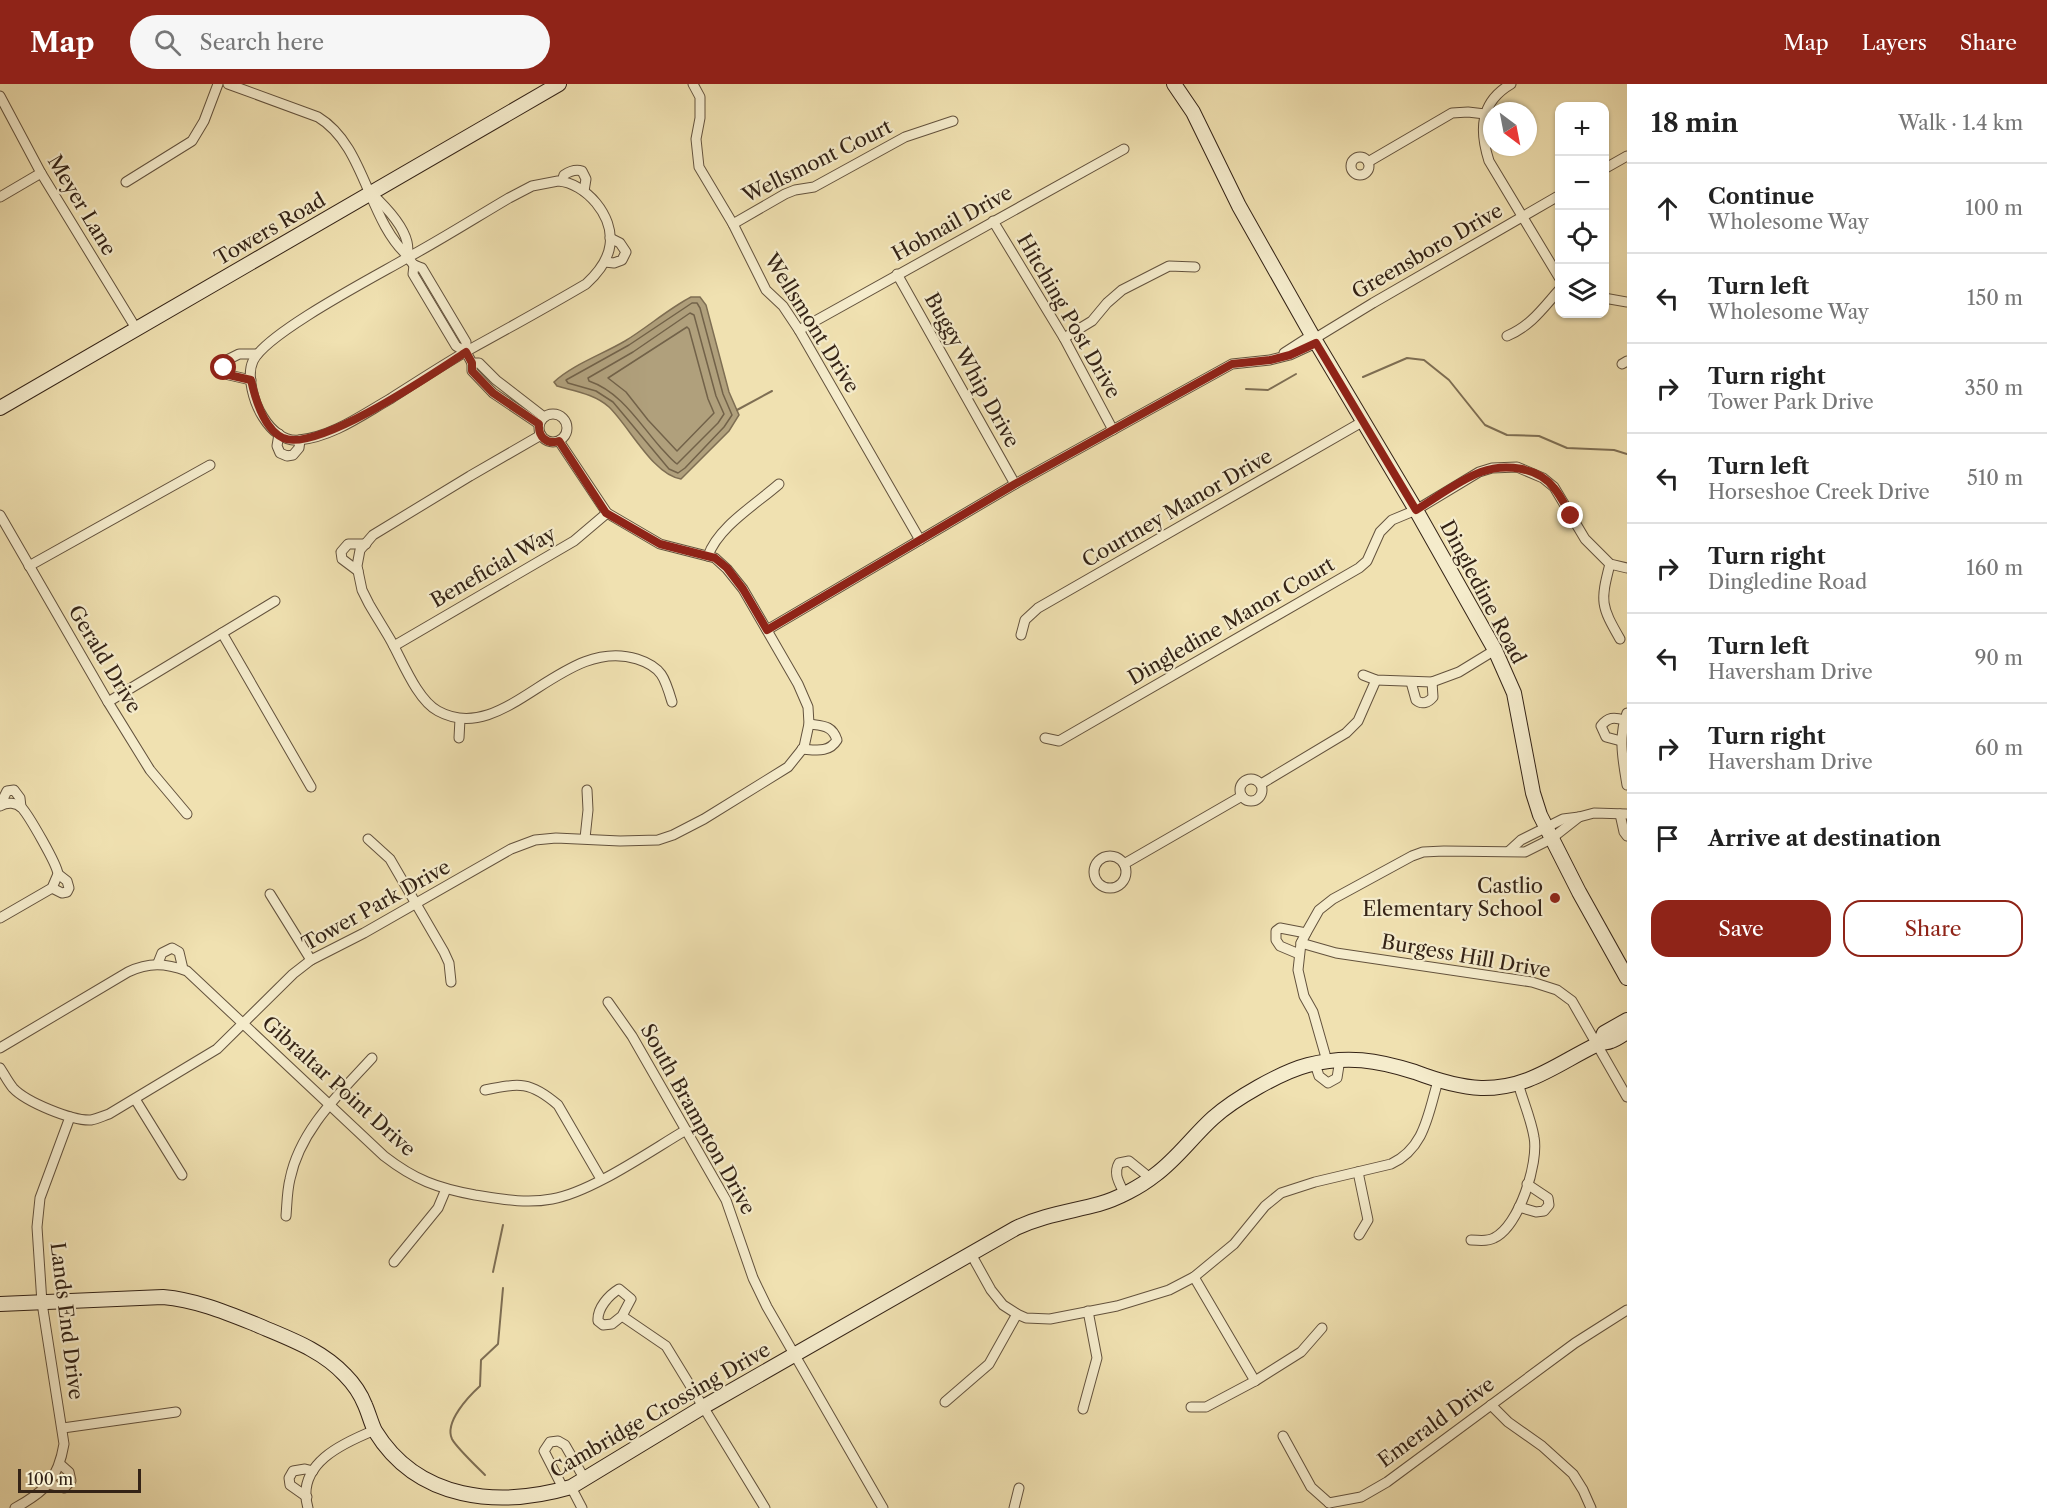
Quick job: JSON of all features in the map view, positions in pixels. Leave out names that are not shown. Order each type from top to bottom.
[{"type":"street","points":[[126,182],[192,141],[204,121],[218,84]]},
{"type":"street","points":[[228,84],[318,117],[329,124],[350,154],[371,193],[386,206],[400,229],[407,241],[411,261],[422,268],[466,342],[466,352],[472,363],[479,363],[542,421]]},
{"type":"street","name":"Towers Road","points":[[0,408],[559,84]]},
{"type":"street","name":"Wellsmont Drive","points":[[693,84],[700,97],[700,118],[696,139],[699,167],[733,224],[766,290],[783,306],[799,330],[920,540]]},
{"type":"street","name":"Dingledine Road","points":[[1174,84],[1193,111],[1239,206],[1314,339],[1416,510],[1495,650],[1514,693],[1533,793],[1548,833],[1627,978]]},
{"type":"street","points":[[1491,102],[1511,84]]},
{"type":"street","name":"Meyer Lane","points":[[0,96],[41,173],[138,330]]},
{"type":"street","points":[[1368,162],[1452,113],[1483,114]]},
{"type":"street","name":"Wellsmont Court","points":[[733,224],[795,189],[814,187],[905,137],[953,121]]},
{"type":"street","name":"Hobnail Drive","points":[[799,330],[1124,149]]},
{"type":"street","points":[[1487,156],[1555,273]]},
{"type":"street","points":[[1609,167],[1627,156]]},
{"type":"street","points":[[562,181],[568,172],[582,171],[586,179],[584,191]]},
{"type":"street","points":[[0,197],[41,173]]},
{"type":"street","points":[[562,181],[584,191],[600,209],[610,238],[611,243],[605,262],[586,284],[466,352],[355,420],[325,433],[300,440],[290,440],[279,434],[263,417],[250,373],[259,350],[285,330],[411,261],[532,186],[562,181]]},
{"type":"street","name":"Greensboro Drive","points":[[1113,430],[1232,364],[1280,357],[1555,198]]},
{"type":"street","name":"Hitching Post Drive","points":[[993,221],[1064,338],[1113,430]]},
{"type":"street","points":[[605,262],[614,263],[622,260],[626,252],[620,243],[610,238]]},
{"type":"street","points":[[1064,338],[1092,321],[1122,290],[1169,266],[1195,267]]},
{"type":"street","name":"Buggy Whip Drive","points":[[897,274],[1015,484]]},
{"type":"street","points":[[1507,336],[1522,330],[1555,295]]},
{"type":"street","points":[[1609,299],[1627,302]]},
{"type":"street","points":[[251,380],[229,375],[224,368],[227,360],[239,354],[257,354]]},
{"type":"street","points":[[541,435],[550,442],[559,441],[567,430],[565,421],[558,415],[542,421]]},
{"type":"street","points":[[541,435],[542,421]]},
{"type":"street","name":"Courtney Manor Drive","points":[[1021,635],[1025,620],[1038,608],[1362,422]]},
{"type":"street","points":[[767,630],[1015,484],[1113,430]]},
{"type":"street","points":[[279,434],[280,453],[287,456],[293,455],[299,448],[300,440]]},
{"type":"street","points":[[541,435],[374,535],[360,550],[357,566],[362,590],[428,704],[437,711],[460,719],[490,715],[579,663],[604,656],[631,657],[657,669],[666,680],[672,702]]},
{"type":"street","name":"Tower Park Drive","points":[[0,1068],[14,1089],[26,1098],[70,1117],[90,1120],[100,1118],[217,1049],[276,990],[311,960],[511,849],[535,840],[585,838],[620,842],[658,840],[704,819],[780,773],[796,760],[802,749],[809,724],[805,697],[738,582],[715,558],[660,544],[606,513],[559,441]]},
{"type":"street","points":[[29,566],[210,465]]},
{"type":"street","name":"Dingledine Manor Court","points":[[1045,738],[1059,741],[1359,568],[1367,561],[1380,532],[1392,520],[1416,510],[1479,472],[1492,468],[1517,467],[1543,478],[1554,487],[1585,539],[1610,564]]},
{"type":"street","points":[[708,556],[720,532],[779,484]]},
{"type":"street","name":"Beneficial Way","points":[[394,646],[574,541],[606,513]]},
{"type":"street","name":"Gerald Drive","points":[[0,515],[108,702],[152,772],[188,814]]},
{"type":"street","points":[[358,571],[342,559],[341,552],[348,544],[366,544]]},
{"type":"street","points":[[1620,639],[1605,612],[1603,591],[1610,564],[1627,567]]},
{"type":"street","points":[[108,702],[275,601]]},
{"type":"street","points":[[222,633],[310,787]]},
{"type":"street","points":[[1363,675],[1376,680],[1432,682],[1459,672],[1495,650]]},
{"type":"street","points":[[1261,784],[1346,732],[1358,721],[1376,680]]},
{"type":"street","points":[[1411,682],[1416,700],[1426,703],[1433,697],[1432,682]]},
{"type":"street","points":[[1621,741],[1606,737],[1601,726],[1604,721],[1613,717],[1626,717],[1621,741],[1627,784]]},
{"type":"street","points":[[459,738],[460,719]]},
{"type":"street","points":[[802,749],[825,750],[837,740],[832,729],[809,724]]},
{"type":"street","points":[[1252,779],[1261,784],[1262,792],[1256,800],[1249,801],[1242,796],[1241,787],[1245,781],[1252,779]]},
{"type":"street","points":[[585,838],[588,810],[587,790]]},
{"type":"street","points":[[1124,864],[1242,796]]},
{"type":"street","points":[[2,804],[11,803],[21,807],[53,860],[58,874],[67,881],[69,888],[67,892],[62,893],[52,888]]},
{"type":"street","points":[[1327,1061],[1313,1012],[1300,983],[1298,970],[1301,943],[1319,910],[1333,899],[1412,856],[1444,850],[1509,851],[1521,840],[1548,833],[1563,819],[1594,813],[1624,814],[1624,832],[1627,836]]},
{"type":"street","points":[[369,839],[390,859],[416,903],[449,963],[451,982]]},
{"type":"street","points":[[0,918],[52,888],[58,874]]},
{"type":"street","points":[[270,894],[311,960]]},
{"type":"street","points":[[1299,954],[1280,945],[1276,940],[1276,931],[1280,928],[1306,933]]},
{"type":"street","name":"Burgess Hill Drive","points":[[1301,943],[1336,953],[1532,982],[1557,990],[1572,1001],[1599,1044],[1627,1097]]},
{"type":"street","name":"Gibraltar Point Drive","points":[[158,963],[165,950],[175,949],[181,958],[183,969]]},
{"type":"street","name":"Gibraltar Point Drive","points":[[0,1048],[141,965],[158,963],[183,969],[402,1170],[419,1180],[446,1189],[507,1201],[531,1202],[554,1199],[577,1192],[686,1130]]},
{"type":"street","name":"South Brampton Drive","points":[[608,1002],[632,1036],[726,1200],[753,1278],[767,1307],[883,1508]]},
{"type":"street","name":"Cambridge Crossing Drive","points":[[1599,1044],[1604,1033],[1627,1020]]},
{"type":"street","name":"Cambridge Crossing Drive","points":[[0,1304],[163,1297],[178,1298],[215,1308],[297,1342],[335,1365],[347,1377],[364,1403],[375,1430],[399,1461],[412,1472],[441,1489],[457,1495],[493,1502],[549,1496],[568,1488],[703,1407],[1035,1220],[1051,1214],[1101,1204],[1124,1193],[1150,1178],[1223,1110],[1265,1084],[1305,1065],[1348,1058],[1378,1062],[1438,1081],[1480,1088],[1518,1083],[1555,1069],[1599,1044],[1610,1042],[1627,1032]]},
{"type":"street","points":[[286,1216],[290,1180],[296,1158],[310,1130],[329,1105],[372,1058]]},
{"type":"street","points":[[971,1254],[1003,1305],[1031,1319],[1044,1319],[1148,1298],[1194,1277],[1234,1244],[1265,1206],[1281,1193],[1315,1182],[1391,1164],[1402,1159],[1421,1137],[1438,1081]]},
{"type":"street","points":[[1471,1240],[1488,1240],[1502,1233],[1515,1217],[1527,1184],[1533,1162],[1534,1137],[1518,1083]]},
{"type":"street","points":[[485,1090],[522,1084],[551,1099],[558,1106],[601,1179]]},
{"type":"street","points":[[135,1099],[182,1175]]},
{"type":"street","name":"Lands End Drive","points":[[60,1464],[64,1444],[63,1428],[42,1303],[37,1227],[40,1198],[70,1117]]},
{"type":"street","points":[[1124,1193],[1116,1177],[1119,1163],[1129,1161],[1150,1178]]},
{"type":"street","points":[[1358,1172],[1368,1220],[1359,1235]]},
{"type":"street","points":[[1519,1207],[1536,1212],[1544,1211],[1549,1205],[1548,1198],[1527,1184]]},
{"type":"street","points":[[394,1262],[438,1208],[446,1189]]},
{"type":"street","points":[[1194,1277],[1255,1381]]},
{"type":"street","name":"Emerald Drive","points":[[1283,1436],[1311,1487],[1329,1506],[1361,1497],[1387,1482],[1575,1342],[1627,1310]]},
{"type":"street","points":[[1083,1409],[1097,1358],[1088,1311]]},
{"type":"street","points":[[945,1402],[989,1364],[1017,1314]]},
{"type":"street","points":[[622,1316],[666,1346],[763,1507]]},
{"type":"street","points":[[1191,1407],[1206,1407],[1255,1381],[1301,1353],[1322,1328]]},
{"type":"street","points":[[1491,1405],[1508,1422],[1542,1446],[1573,1474],[1591,1508]]},
{"type":"street","points":[[63,1428],[176,1412]]},
{"type":"street","points":[[308,1508],[308,1485],[313,1471],[327,1453],[375,1430]]},
{"type":"street","points":[[582,1508],[544,1450],[550,1442],[558,1441],[565,1445],[584,1478]]},
{"type":"street","points":[[15,1508],[36,1496],[49,1484],[60,1464],[69,1472],[71,1481],[64,1488],[49,1484]]},
{"type":"street","points":[[307,1497],[290,1485],[289,1478],[293,1471],[305,1469],[313,1471]]},
{"type":"street","points":[[1014,1508],[1019,1488]]},
{"type":"water","points":[[691,297],[700,297],[706,305],[729,392],[739,415],[729,431],[681,479],[671,476],[651,459],[609,407],[597,399],[557,386],[554,382],[579,365],[625,341]]},
{"type":"waterway","points":[[1363,377],[1407,358],[1424,360],[1449,380],[1485,425],[1507,435],[1539,436],[1567,448],[1614,450],[1627,454]]},
{"type":"waterway","points":[[1246,389],[1268,390],[1296,374]]},
{"type":"waterway","points":[[737,410],[772,391]]},
{"type":"waterway","points":[[493,1272],[503,1225]]},
{"type":"waterway","points":[[485,1475],[458,1447],[450,1432],[454,1417],[480,1386],[481,1360],[498,1344],[503,1288]]},
{"type":"place","name":"Castlio Elementary School","points":[[1555,898]]},
{"type":"route","points":[[224,368],[229,375],[251,380],[263,417],[281,437],[300,440],[325,433],[355,420],[466,352],[472,363],[472,371],[493,393],[539,424],[540,434],[546,441],[559,441],[606,513],[660,544],[715,558],[727,568],[743,589],[767,630],[1015,484],[1232,364],[1270,360],[1290,355],[1316,343],[1416,510],[1479,472],[1492,468],[1517,467],[1531,471],[1554,487],[1571,516]]}]
